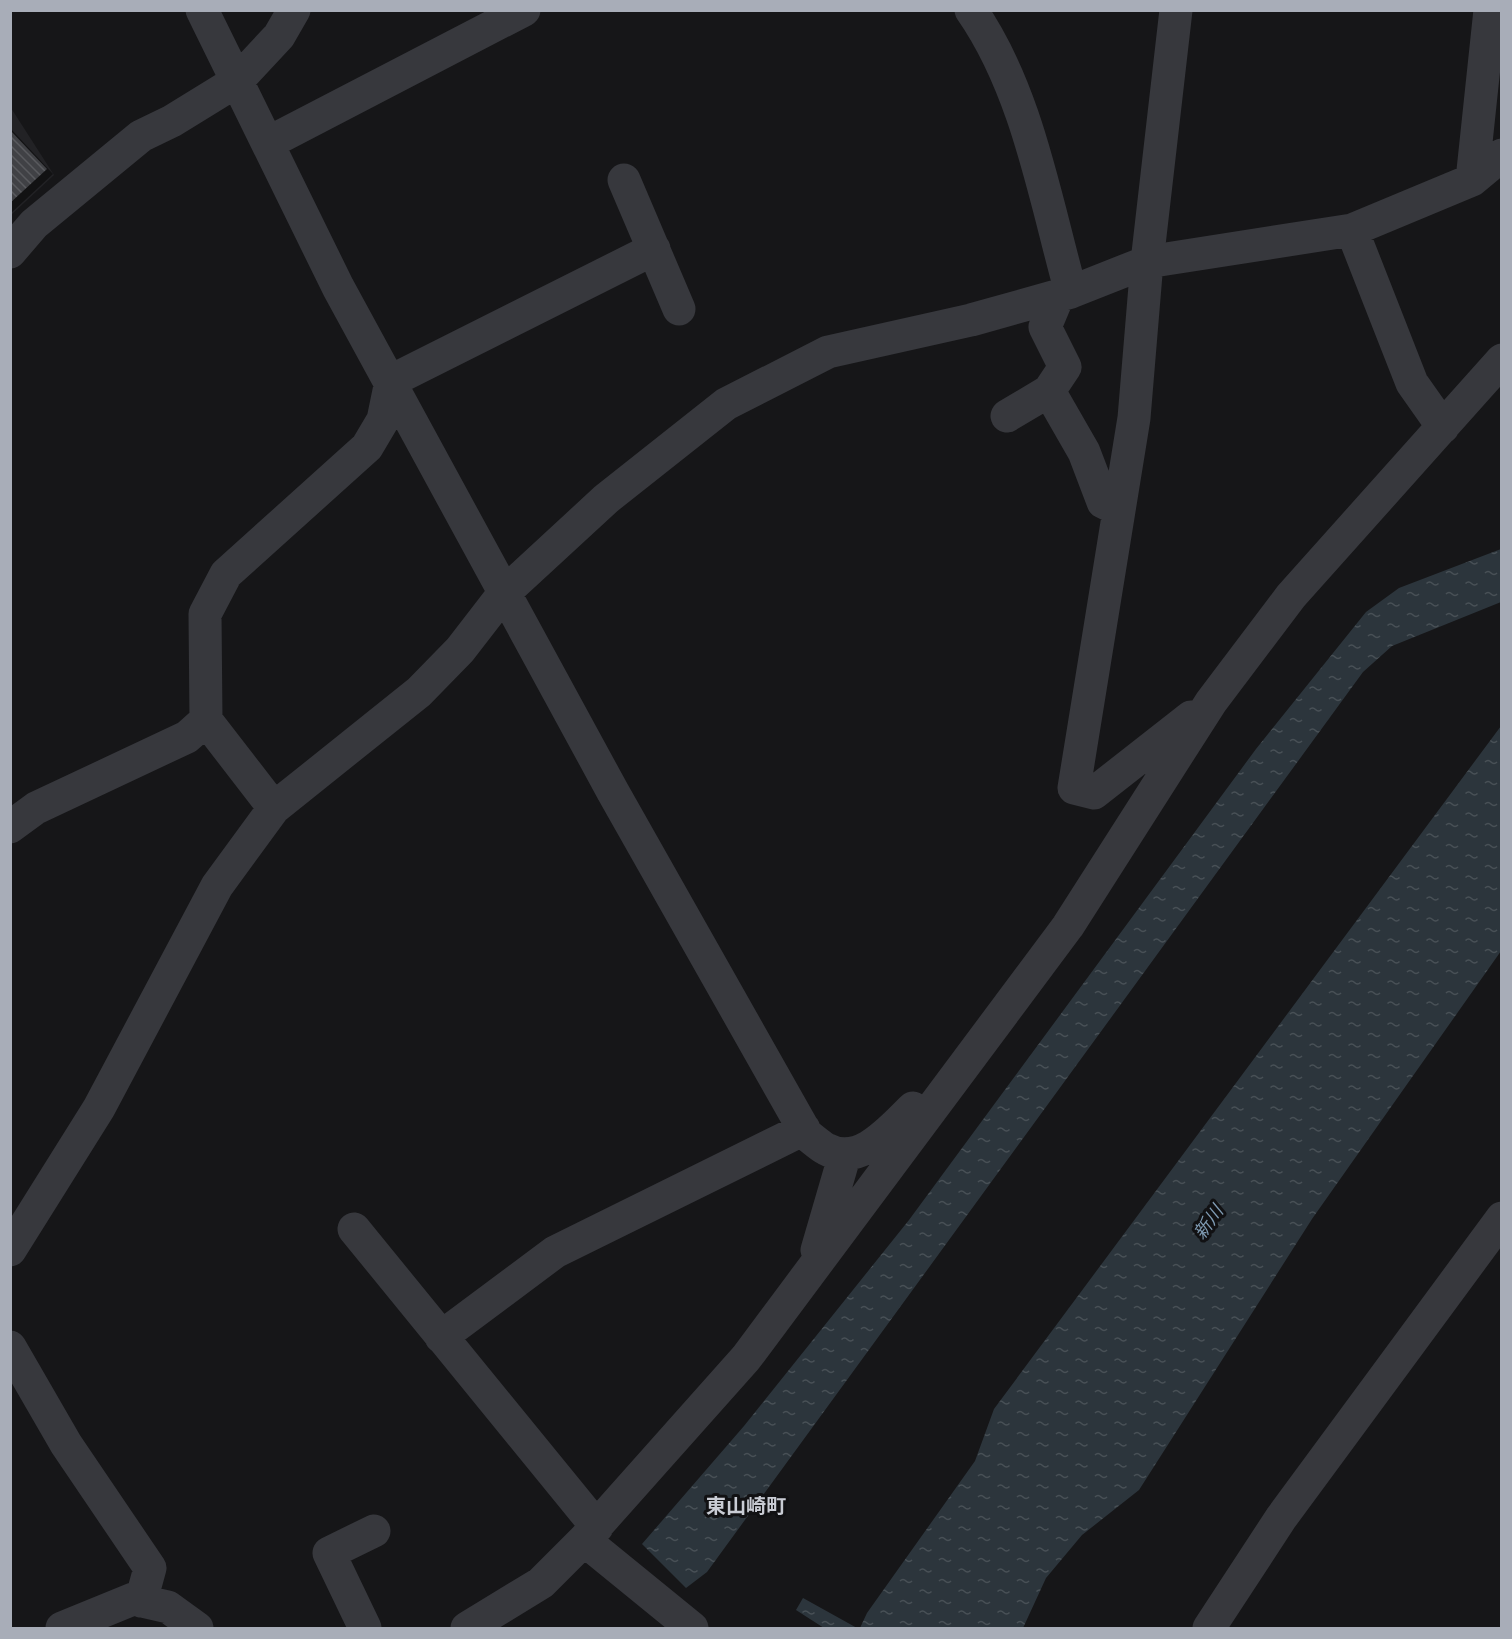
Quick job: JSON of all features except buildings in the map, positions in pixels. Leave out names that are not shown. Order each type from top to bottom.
[{"type":"street","points":[[202,10],[338,287],[619,802],[807,1135],[828,1150],[845,1154],[871,1147],[974,1052]]},
{"type":"street","points":[[10,252],[34,224],[141,136],[172,121],[237,81],[279,36],[294,10]]},
{"type":"street","points":[[268,143],[524,10]]},
{"type":"street","points":[[971,10],[989,36],[1020,106],[1064,294],[1045,327],[1065,367],[1049,391],[1008,416]]},
{"type":"street","points":[[1176,10],[1147,262],[1134,418],[1074,788],[1094,793],[1211,702]]},
{"type":"street","points":[[1472,180],[1490,10]]},
{"type":"street","points":[[10,1250],[99,1108],[217,886],[274,808],[419,692],[460,650],[504,593],[606,499],[726,404],[828,352],[970,320],[1064,294],[1147,262],[1352,230],[1472,180],[1502,156]]},
{"type":"street","points":[[624,180],[679,309]]},
{"type":"street","points":[[1352,230],[1412,383],[1443,427]]},
{"type":"street","points":[[391,381],[654,249]]},
{"type":"street","points":[[468,1629],[540,1583],[591,1534],[746,1358],[1068,926],[1211,702],[1291,596],[1502,360]]},
{"type":"street","points":[[274,808],[206,720],[205,614],[226,574],[367,447],[383,420],[391,381]]},
{"type":"street","points":[[1049,391],[1084,452],[1103,502],[1119,510]]},
{"type":"street","points":[[10,827],[36,808],[187,737],[206,720]]},
{"type":"street","points":[[441,1337],[555,1252],[804,1129]]},
{"type":"street","points":[[812,1269],[845,1154]]},
{"type":"street","points":[[1209,1629],[1281,1518],[1502,1218]]},
{"type":"street","points":[[354,1229],[441,1337],[591,1534],[692,1629]]},
{"type":"street","points":[[10,1347],[66,1444],[150,1568],[141,1601]]},
{"type":"street","points":[[365,1629],[329,1553],[374,1531]]},
{"type":"street","points":[[62,1629],[133,1599],[168,1607],[197,1629]]},
{"type":"shaded area","points":[[11,108],[54,175],[11,215]]},
{"type":"water","points":[[1501,549],[1501,602],[1392,646],[1363,672],[707,1572],[686,1588],[642,1544],[744,1426],[909,1220],[1256,749],[1366,612],[1399,588]]},
{"type":"water","name":"新川","points":[[1501,726],[1501,951],[1312,1219],[1139,1490],[1082,1535],[1046,1578],[1023,1628],[860,1628],[867,1613],[975,1461],[994,1409]]},
{"type":"water","points":[[803,1598],[857,1628],[824,1628],[796,1610]]},
{"type":"district","name":"東山崎町","points":[[746,1505]]}]
